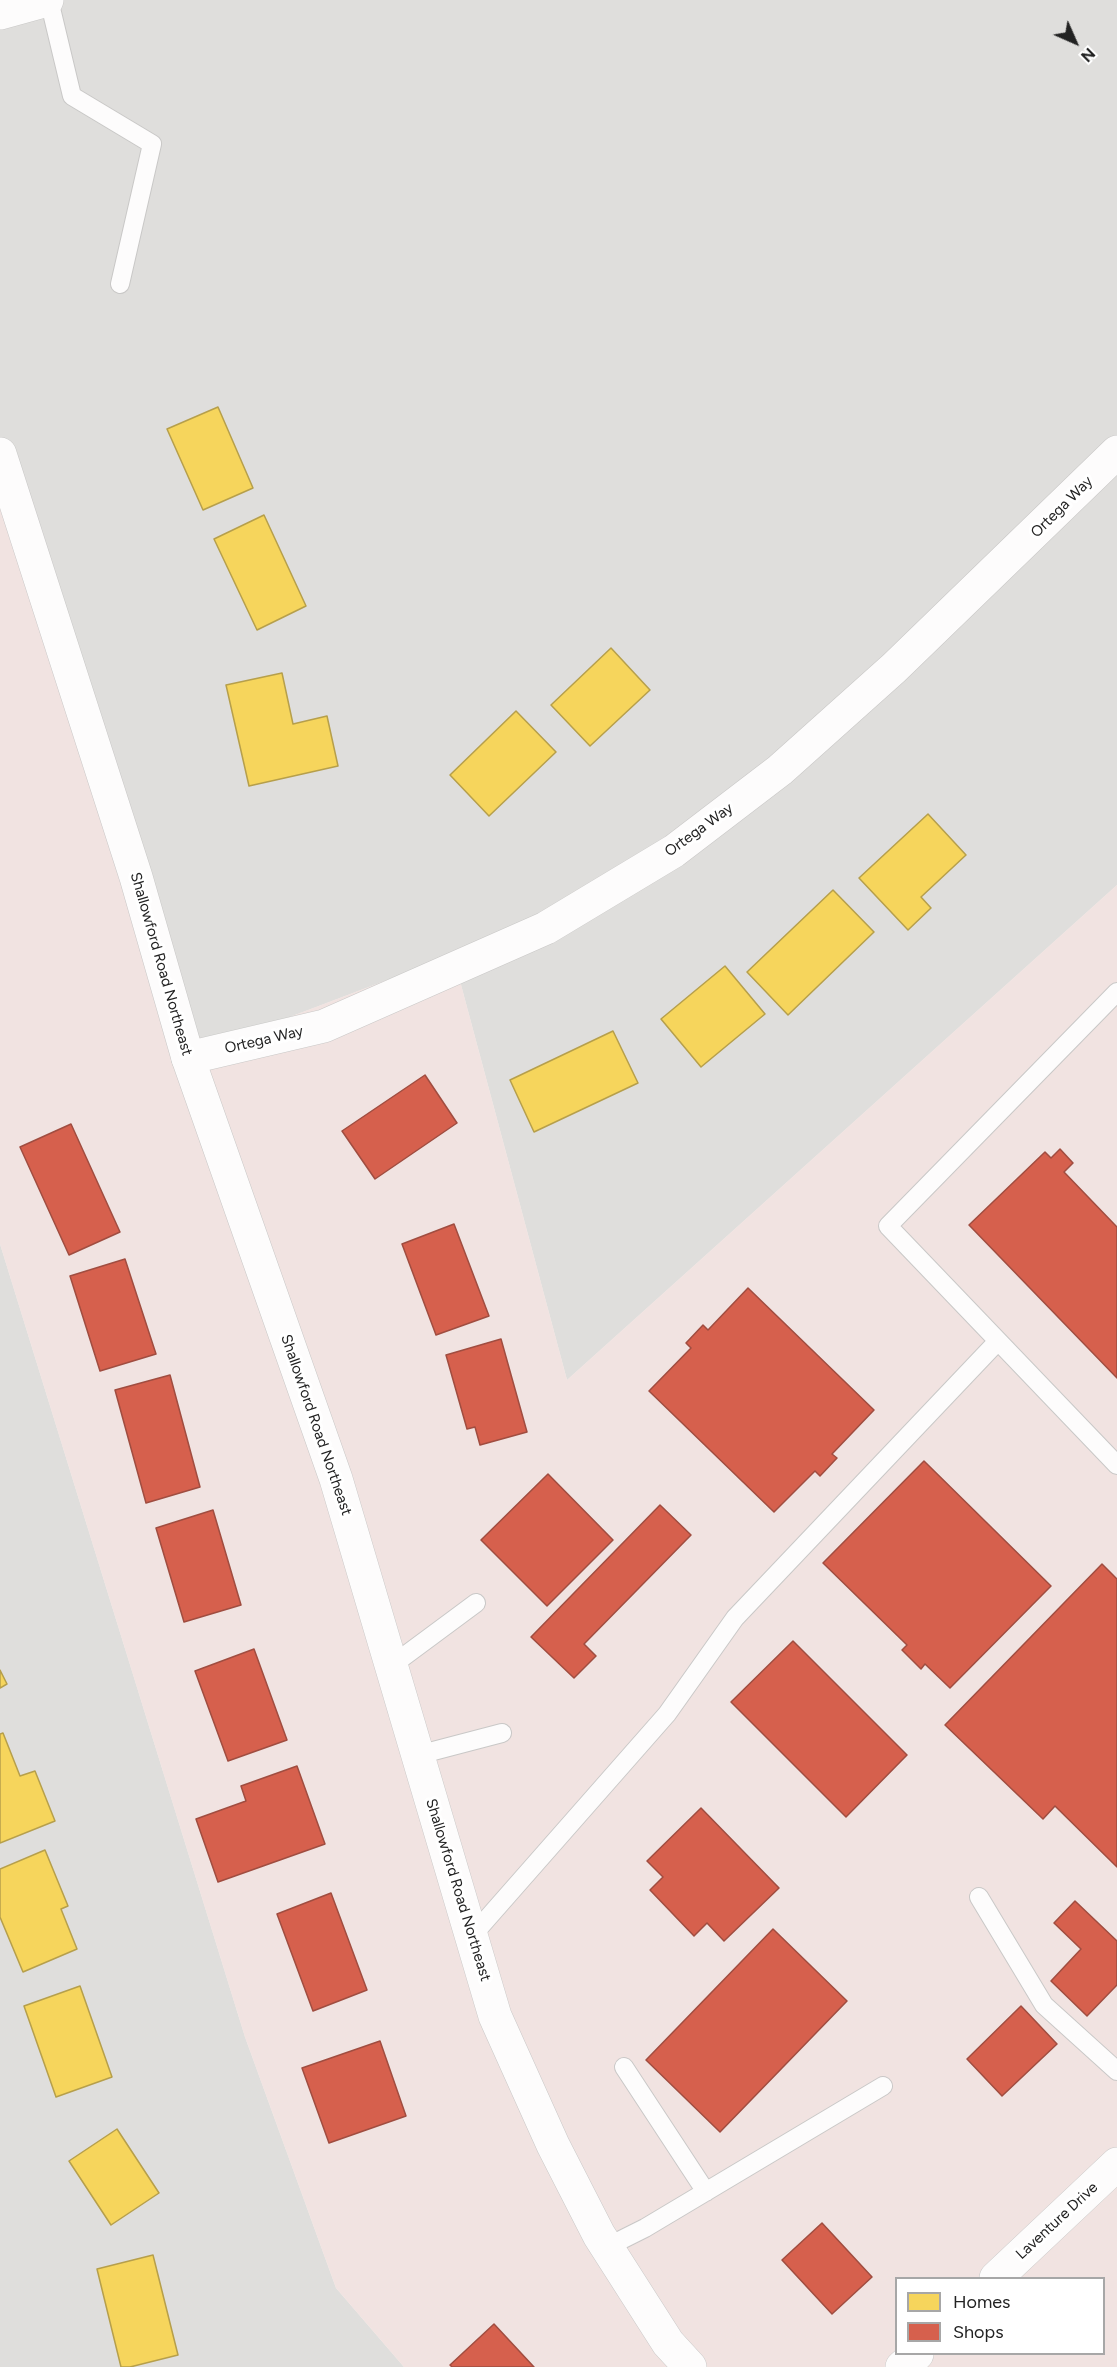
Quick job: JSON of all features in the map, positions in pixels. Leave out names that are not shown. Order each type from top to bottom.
[{"type":"street","points":[[0,13],[48,0]]},
{"type":"street","name":"Ortega Way","points":[[188,1058],[324,1026],[546,928],[674,851],[780,770],[894,668],[1117,452]]},
{"type":"street","name":"Shallowford Road Northeast","points":[[0,454],[136,877],[188,1058],[336,1479],[495,2016],[553,2145],[607,2247],[668,2343],[690,2367]]},
{"type":"street","name":"Laventure Drive","points":[[997,2277],[1117,2164]]},
{"type":"street","points":[[902,2367],[915,2355]]},
{"type":"lane","points":[[48,0],[72,96],[152,144],[120,284]]},
{"type":"lane","points":[[1117,992],[888,1226],[1117,1465]]},
{"type":"lane","points":[[471,1937],[667,1714],[735,1618],[998,1341]]},
{"type":"lane","points":[[391,1666],[476,1603]]},
{"type":"lane","points":[[418,1755],[502,1733]]},
{"type":"lane","points":[[979,1897],[1044,2005],[1117,2071]]},
{"type":"lane","points":[[624,2067],[706,2192]]},
{"type":"lane","points":[[607,2247],[645,2228],[883,2086]]},
{"type":"shaded area","points":[[0,0],[1117,0],[1117,885],[567,1380],[453,955],[187,1056],[0,477]]},
{"type":"shaded area","points":[[0,477],[187,1056],[453,955],[567,1380],[1117,885],[1117,2367],[404,2367],[336,2288],[245,2037],[0,1244]]},
{"type":"shaded area","points":[[0,1244],[245,2037],[336,2288],[404,2367],[0,2367]]},
{"type":"building: Homes","points":[[218,407],[253,488],[203,510],[167,429]]},
{"type":"building: Homes","points":[[264,515],[306,606],[257,630],[214,539]]},
{"type":"building: Homes","points":[[611,648],[650,690],[590,746],[551,705]]},
{"type":"building: Homes","points":[[282,673],[293,724],[327,716],[338,766],[249,786],[226,685]]},
{"type":"building: Homes","points":[[516,711],[556,752],[489,816],[450,775]]},
{"type":"building: Homes","points":[[928,814],[966,855],[921,897],[931,908],[908,930],[859,878]]},
{"type":"building: Homes","points":[[833,890],[874,932],[788,1015],[747,972]]},
{"type":"building: Homes","points":[[725,966],[765,1014],[701,1067],[661,1019]]},
{"type":"building: Homes","points":[[613,1031],[638,1083],[534,1132],[510,1080]]},
{"type":"building: Homes","points":[[0,1670],[7,1684],[0,1688]]},
{"type":"building: Homes","points":[[3,1733],[20,1776],[35,1771],[55,1821],[0,1843],[0,1734]]},
{"type":"building: Homes","points":[[45,1850],[68,1906],[61,1909],[77,1949],[23,1972],[0,1917],[0,1869]]},
{"type":"building: Homes","points":[[80,1986],[112,2077],[56,2097],[24,2006]]},
{"type":"building: Homes","points":[[117,2129],[159,2193],[111,2225],[69,2161]]},
{"type":"building: Homes","points":[[153,2255],[178,2355],[130,2367],[121,2367],[97,2269]]},
{"type":"building: Shops","points":[[425,1075],[457,1123],[375,1179],[342,1131]]},
{"type":"building: Shops","points":[[71,1124],[120,1232],[69,1255],[20,1147]]},
{"type":"building: Shops","points":[[1060,1149],[1073,1163],[1064,1172],[1117,1227],[1117,1378],[969,1225],[1045,1152],[1051,1158]]},
{"type":"building: Shops","points":[[454,1224],[489,1316],[436,1335],[402,1244]]},
{"type":"building: Shops","points":[[125,1259],[156,1354],[100,1371],[70,1276]]},
{"type":"building: Shops","points":[[748,1288],[874,1410],[832,1454],[837,1458],[820,1476],[815,1471],[774,1512],[649,1391],[691,1348],[686,1343],[703,1325],[708,1330]]},
{"type":"building: Shops","points":[[501,1339],[527,1432],[480,1445],[475,1427],[467,1429],[446,1355]]},
{"type":"building: Shops","points":[[170,1375],[200,1487],[146,1503],[115,1390]]},
{"type":"building: Shops","points":[[924,1461],[1051,1586],[950,1688],[925,1664],[921,1669],[902,1650],[907,1645],[823,1563]]},
{"type":"building: Shops","points":[[548,1474],[613,1540],[547,1606],[481,1540]]},
{"type":"building: Shops","points":[[660,1505],[691,1535],[584,1644],[596,1656],[574,1678],[531,1637]]},
{"type":"building: Shops","points":[[213,1510],[241,1605],[184,1622],[156,1528]]},
{"type":"building: Shops","points":[[1102,1564],[1117,1579],[1117,1867],[1055,1806],[1043,1819],[945,1725]]},
{"type":"building: Shops","points":[[793,1641],[907,1755],[846,1817],[731,1702]]},
{"type":"building: Shops","points":[[254,1649],[287,1740],[228,1761],[195,1671]]},
{"type":"building: Shops","points":[[297,1766],[325,1844],[218,1882],[196,1819],[246,1801],[241,1786]]},
{"type":"building: Shops","points":[[701,1808],[779,1888],[724,1941],[707,1923],[694,1936],[650,1890],[663,1877],[647,1861]]},
{"type":"building: Shops","points":[[331,1893],[367,1990],[313,2011],[277,1914]]},
{"type":"building: Shops","points":[[1075,1901],[1117,1941],[1117,1985],[1087,2016],[1051,1981],[1081,1949],[1054,1923]]},
{"type":"building: Shops","points":[[773,1929],[847,2001],[720,2132],[646,2060]]},
{"type":"building: Shops","points":[[1021,2006],[1057,2044],[1002,2096],[967,2059]]},
{"type":"building: Shops","points":[[380,2041],[406,2116],[329,2143],[302,2068]]},
{"type":"building: Shops","points":[[822,2223],[872,2277],[832,2314],[782,2260]]},
{"type":"building: Shops","points":[[494,2324],[534,2367],[452,2367],[450,2365]]}]
